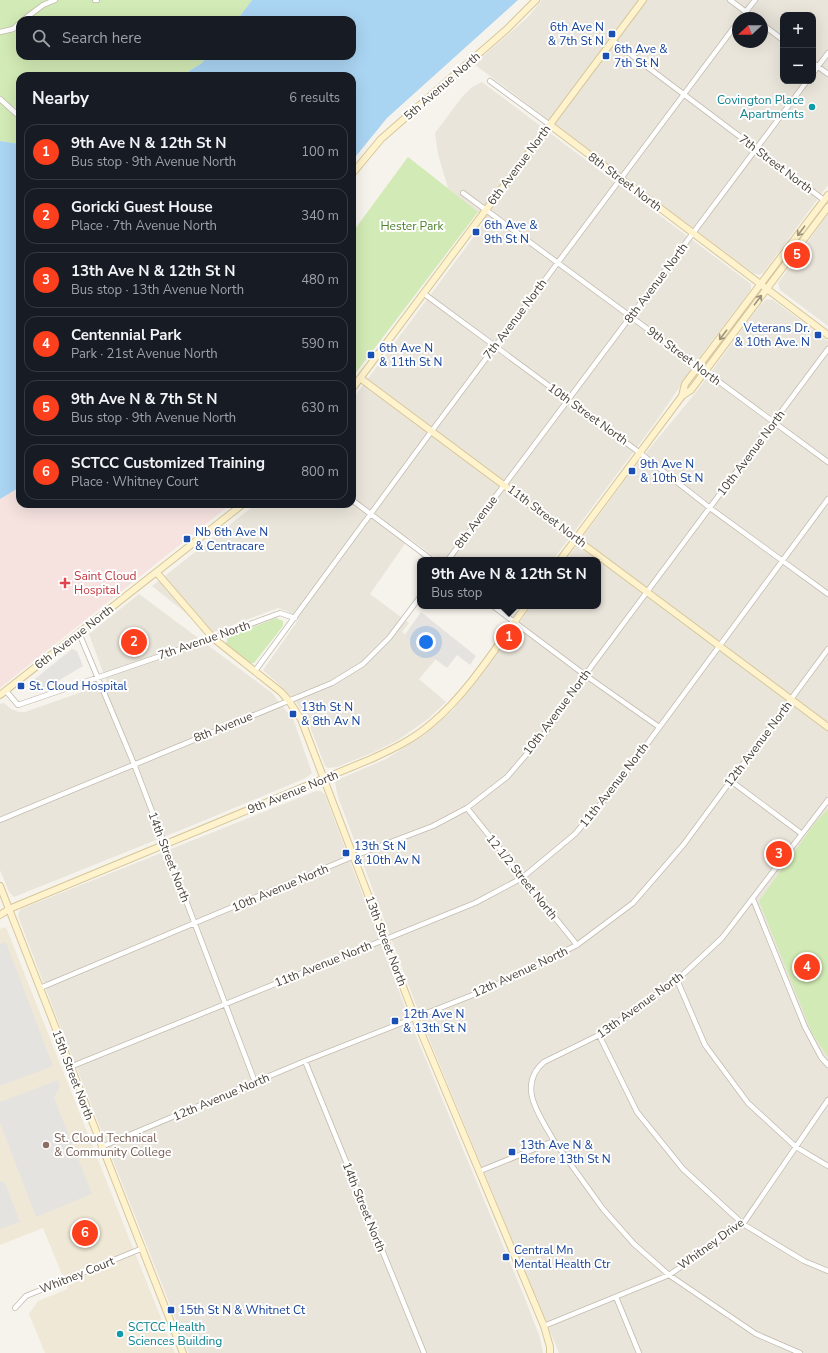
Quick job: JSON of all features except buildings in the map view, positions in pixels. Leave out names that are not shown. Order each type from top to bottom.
[{"type":"street","points":[[28,16],[43,5],[55,0]]},
{"type":"street","name":"5th Avenue North","points":[[356,169],[381,139],[507,29],[536,0]]},
{"type":"street","name":"6th Avenue North","points":[[356,383],[643,0]]},
{"type":"street","points":[[730,0],[746,12],[755,0]]},
{"type":"street","points":[[0,32],[13,29],[16,26]]},
{"type":"street","points":[[768,29],[780,38]]},
{"type":"street","name":"7th Avenue North","points":[[255,671],[495,346],[732,30]]},
{"type":"street","name":"7th Street North","points":[[613,41],[756,149],[826,197]]},
{"type":"street","points":[[816,69],[828,52]]},
{"type":"street","points":[[818,66],[828,74]]},
{"type":"street","name":"8th Street North","points":[[490,81],[828,335]]},
{"type":"street","name":"8th Avenue North","points":[[505,484],[805,84]]},
{"type":"street","points":[[0,99],[16,113]]},
{"type":"street","name":"9th Street North","points":[[463,193],[487,209],[699,366],[773,423],[828,462]]},
{"type":"street","points":[[682,396],[685,384],[826,197]]},
{"type":"street","points":[[562,557],[682,396],[691,390],[828,207]]},
{"type":"street","name":"10th Street North","points":[[423,294],[640,453],[710,508],[828,594]]},
{"type":"street","name":"10th Avenue North","points":[[40,988],[354,856],[433,826],[467,808],[506,777],[544,734],[585,675],[828,349]]},
{"type":"street","name":"11th Street North","points":[[360,378],[505,484],[828,727]]},
{"type":"street","name":"8th Avenue","points":[[450,557],[505,484]]},
{"type":"street","name":"11th Avenue North","points":[[70,1067],[475,903],[522,878],[575,834],[616,786],[828,499]]},
{"type":"street","points":[[356,503],[428,557]]},
{"type":"street","name":"6th Avenue North","points":[[0,695],[238,508]]},
{"type":"street","name":"13th Street North","points":[[157,573],[213,638],[270,682],[289,701],[301,719],[415,1018],[544,1326],[552,1351]]},
{"type":"street","name":"8th Avenue","points":[[0,820],[332,683],[363,664],[389,638],[417,601]]},
{"type":"street","points":[[497,609],[585,675],[659,727]]},
{"type":"street","name":"9th Avenue North","points":[[0,915],[9,909],[388,752],[404,743],[432,723],[466,687],[524,609]]},
{"type":"street","name":"7th Avenue North","points":[[6,691],[18,705],[213,638],[280,613],[295,618]]},
{"type":"street","name":"14th Street North","points":[[79,633],[134,764],[255,1082]]},
{"type":"street","name":"12th Avenue North","points":[[101,1147],[255,1082],[488,989],[577,945],[633,903],[685,843],[828,649]]},
{"type":"street","points":[[731,781],[802,834]]},
{"type":"street","name":"13th Avenue North","points":[[800,1353],[756,1334],[669,1275],[634,1244],[603,1209],[554,1141],[533,1103],[531,1091],[532,1079],[536,1069],[544,1062],[599,1035],[677,980],[722,938],[828,800]]},
{"type":"street","name":"12 1/2 Street North","points":[[467,808],[577,945]]},
{"type":"street","name":"15th Street North","points":[[0,886],[183,1353]]},
{"type":"street","points":[[752,899],[805,1027],[821,1057],[828,1065]]},
{"type":"street","name":"9th Avenue North","points":[[0,910],[9,909]]},
{"type":"street","points":[[677,980],[705,1045],[748,1103],[796,1147],[828,1166]]},
{"type":"street","points":[[599,1035],[637,1112],[683,1169],[743,1224],[804,1261],[828,1271]]},
{"type":"street","name":"14th Street North","points":[[305,1062],[424,1353]]},
{"type":"street","name":"Whitney Drive","points":[[544,1326],[669,1275],[743,1224],[828,1100]]},
{"type":"street","points":[[480,1171],[554,1141]]},
{"type":"street","name":"Whitney Court","points":[[14,1308],[26,1296],[143,1248]]},
{"type":"street","points":[[616,1297],[639,1353]]},
{"type":"shaded area","points":[[542,0],[828,0],[828,185],[764,272],[759,275],[753,273],[474,64],[528,17]]},
{"type":"shaded area","points":[[482,82],[751,284],[751,290],[705,350],[655,423],[555,557],[435,557],[409,538],[370,594],[409,623],[402,632],[436,659],[419,679],[446,702],[428,719],[398,740],[374,752],[337,767],[328,768],[325,766],[309,724],[297,703],[263,670],[299,619],[287,611],[278,608],[211,633],[152,586],[251,508],[356,508],[356,395],[487,219],[457,198],[448,188],[438,154],[435,133],[462,97],[472,87]]},
{"type":"shaded area","points":[[828,214],[828,326],[780,290],[778,283]]},
{"type":"shaded area","points":[[767,299],[773,300],[828,341],[828,1353],[559,1353],[427,1034],[338,797],[335,783],[337,780],[386,759],[424,735],[453,710],[530,609],[601,609],[601,557],[568,557],[636,465],[697,391],[761,304]]},
{"type":"shaded area","name":"Saint Cloud Hospital","points":[[16,489],[16,508],[226,508],[0,688],[0,499]]},
{"type":"shaded area","points":[[139,594],[272,693],[294,721],[312,773],[306,778],[191,826],[14,897],[9,892],[0,870],[0,704],[4,703],[11,709],[19,712],[25,712],[107,683],[89,634]]},
{"type":"shaded area","points":[[421,612],[476,656],[470,665],[457,655],[447,668],[404,636]]},
{"type":"shaded area","points":[[72,649],[77,651],[83,666],[43,690],[36,690],[30,683]]},
{"type":"shaded area","points":[[316,791],[321,791],[325,795],[414,1031],[526,1301],[540,1338],[543,1353],[189,1353],[18,916],[21,909]]},
{"type":"shaded area","name":"St. Cloud Technical & Community College","points":[[6,927],[175,1353],[45,1353],[29,1314],[38,1301],[68,1289],[43,1228],[0,1245],[0,929]]},
{"type":"shaded area","points":[[6,942],[53,1066],[0,1086],[0,944]]},
{"type":"shaded area","points":[[58,1080],[60,1087],[54,1098],[92,1194],[36,1217],[0,1123],[0,1102]]},
{"type":"shaded area","points":[[0,1181],[5,1183],[20,1222],[0,1229]]},
{"type":"green space","points":[[0,0],[252,0],[240,16],[16,16],[16,60],[205,60],[187,72],[16,72],[16,143],[0,141]]},
{"type":"green space","name":"Hester Park","points":[[408,157],[478,212],[356,373],[356,228]]},
{"type":"green space","points":[[276,618],[283,621],[283,626],[254,663],[250,663],[226,644],[228,637]]},
{"type":"green space","points":[[828,809],[828,1057],[812,1033],[759,901],[815,823]]},
{"type":"water","points":[[252,0],[518,0],[387,118],[356,156],[356,72],[187,72],[205,60],[356,60],[356,16],[240,16]]},
{"type":"water","points":[[0,141],[16,143],[16,489],[0,499]]},
{"type":"place","name":"6th Ave N & 7th St N","points":[[612,34]]},
{"type":"place","name":"6th Ave & 7th St N","points":[[606,56]]},
{"type":"place","name":"Covington Place Apartments","points":[[812,107]]},
{"type":"place","name":"6th Ave & 9th St N","points":[[476,232]]},
{"type":"place","name":"9th Ave N & 7th St N","points":[[797,255]]},
{"type":"place","name":"Veterans Dr. & 10th Ave. N","points":[[818,335]]},
{"type":"place","name":"6th Ave N & 11th St N","points":[[371,355]]},
{"type":"place","name":"9th Ave N & 10th St N","points":[[632,471]]},
{"type":"place","name":"Nb 6th Ave N & Centracare","points":[[187,539]]},
{"type":"place","name":"Saint Cloud Hospital","points":[[65,583]]},
{"type":"place","name":"9th Ave N & 12th St N","points":[[509,637]]},
{"type":"place","name":"Goricki Guest House","points":[[134,642]]},
{"type":"place","name":"St. Cloud Hospital","points":[[21,686]]},
{"type":"place","name":"13th St N & 8th Av N","points":[[293,714]]},
{"type":"place","name":"13th St N & 10th Av N","points":[[346,853]]},
{"type":"place","name":"13th Ave N & 12th St N","points":[[779,854]]},
{"type":"place","name":"Centennial Park","points":[[807,967]]},
{"type":"place","name":"12th Ave N & 13th St N","points":[[395,1021]]},
{"type":"place","name":"St. Cloud Technical & Community College","points":[[46,1145]]},
{"type":"place","name":"13th Ave N & Before 13th St N","points":[[512,1152]]},
{"type":"place","name":"SCTCC Customized Training","points":[[85,1233]]},
{"type":"place","name":"Central Mn Mental Health Ctr","points":[[506,1257]]},
{"type":"place","name":"15th St N & Whitnet Ct","points":[[171,1310]]},
{"type":"place","name":"SCTCC Health Sciences Building","points":[[120,1334]]}]
